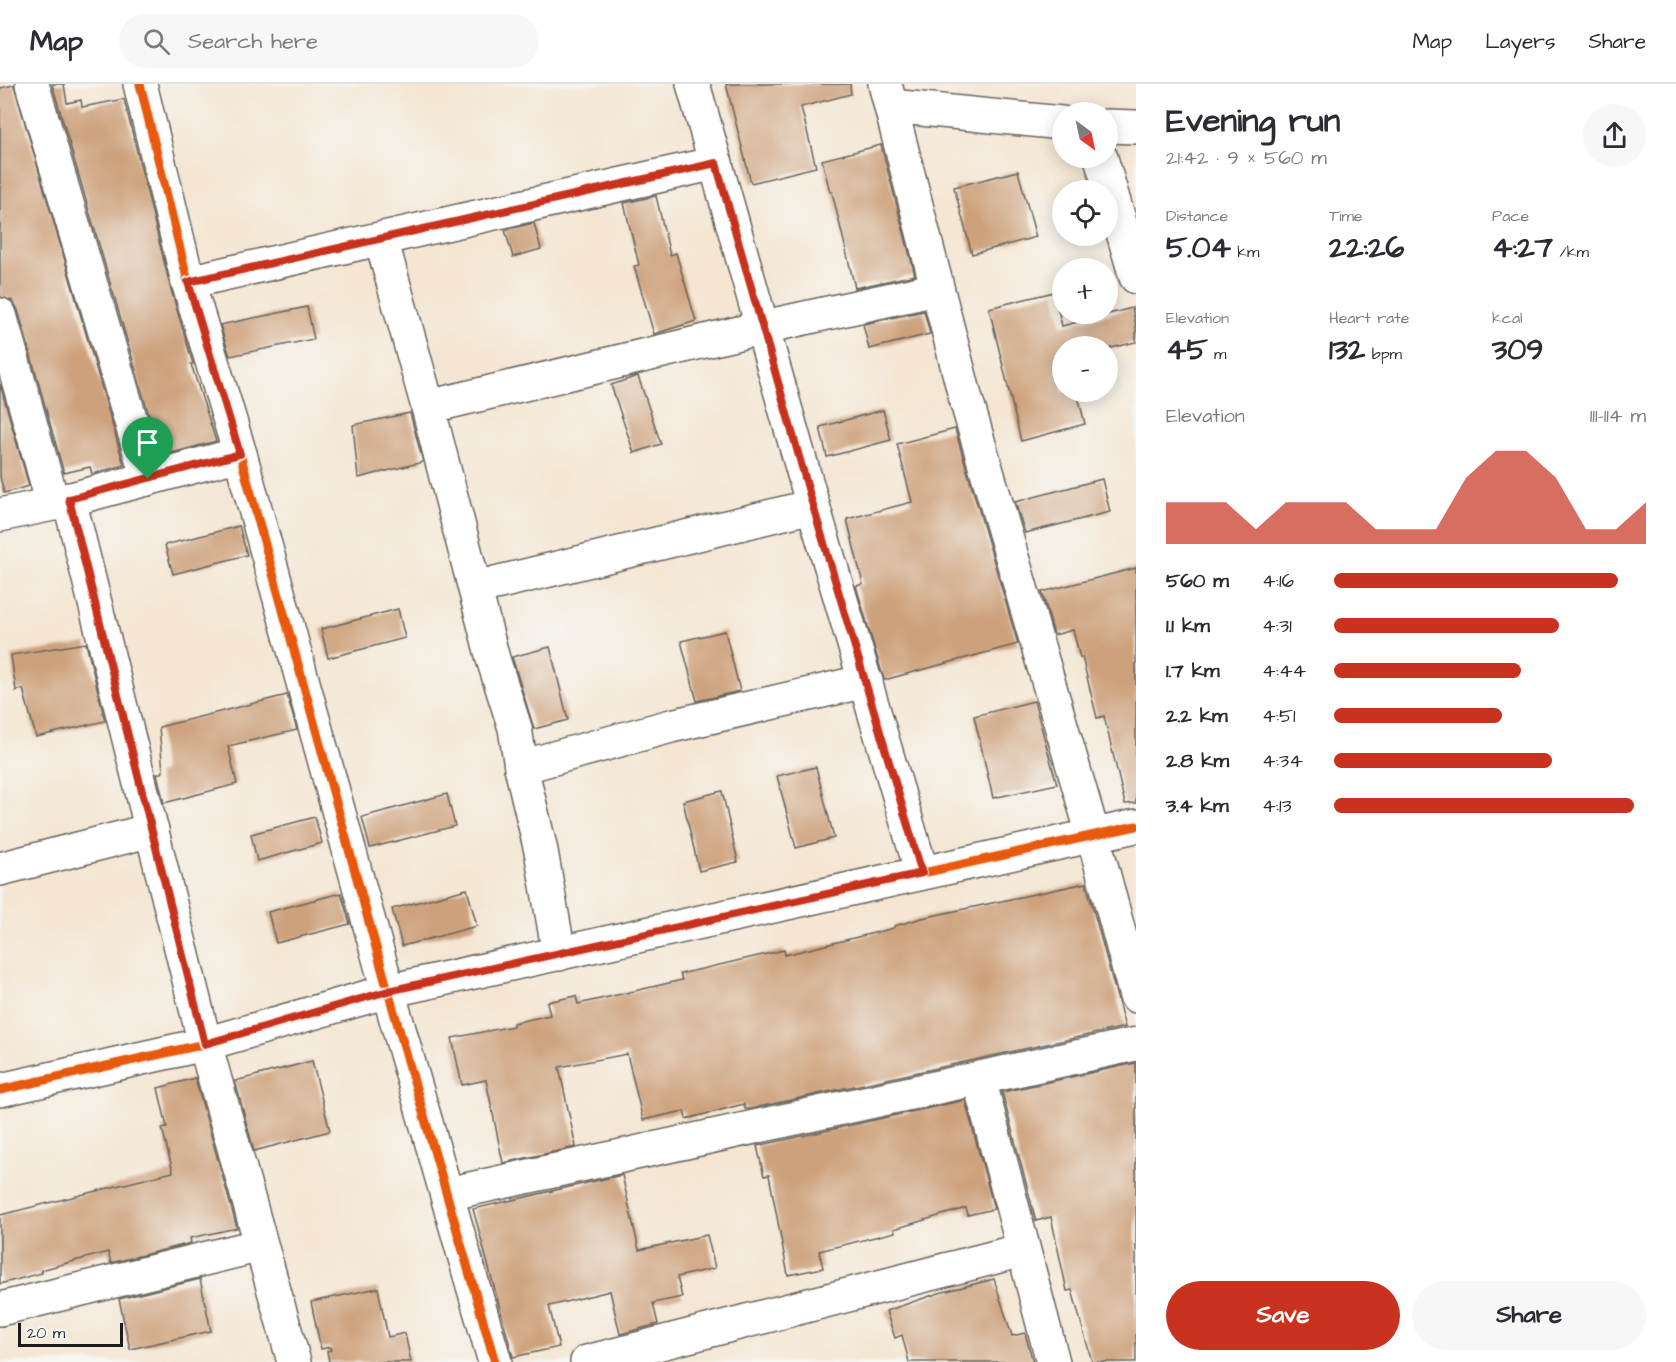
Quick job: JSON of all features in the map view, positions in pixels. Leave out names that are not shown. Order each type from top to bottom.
[{"type":"street","points":[[32,84],[148,479]]},
{"type":"street","points":[[140,84],[188,282],[240,454],[388,991],[495,1362]]},
{"type":"street","points":[[693,84],[764,327],[813,506],[922,873]]},
{"type":"street","points":[[1052,121],[888,95],[965,396],[1093,836],[1136,996]]},
{"type":"street","points":[[1118,126],[1136,127]]},
{"type":"street","points":[[188,282],[716,163]]},
{"type":"street","points":[[1104,168],[1136,277]]},
{"type":"street","points":[[381,239],[428,407],[493,659],[515,728],[521,767],[542,851],[559,954]]},
{"type":"street","points":[[428,407],[764,327],[937,289]]},
{"type":"street","points":[[0,315],[61,501],[152,830],[205,1044],[294,1362]]},
{"type":"street","points":[[0,514],[61,501],[240,454]]},
{"type":"street","points":[[476,588],[813,506]]},
{"type":"street","points":[[521,767],[671,726],[866,681]]},
{"type":"street","points":[[0,1090],[205,1044],[388,991],[1136,826]]},
{"type":"street","points":[[0,869],[152,830]]},
{"type":"street","points":[[447,1194],[1136,1044]]},
{"type":"street","points":[[979,1079],[1053,1362]]},
{"type":"street","points":[[0,1309],[261,1245]]},
{"type":"street","points":[[587,1362],[687,1350],[1023,1250]]},
{"type":"building","points":[[52,84],[64,84],[67,103],[81,100],[82,107],[124,99],[170,286],[193,364],[191,364],[216,441],[161,456]]},
{"type":"building","points":[[726,84],[850,84],[851,94],[801,107],[816,167],[751,183]]},
{"type":"building","points":[[14,85],[124,465],[92,474],[90,467],[64,473],[18,310],[13,301],[0,297],[0,88]]},
{"type":"building","points":[[881,145],[915,275],[855,288],[822,160]]},
{"type":"building","points":[[1018,171],[1036,237],[972,254],[954,187]]},
{"type":"building","points":[[656,196],[670,255],[676,253],[696,321],[654,334],[634,266],[639,265],[624,203]]},
{"type":"building","points":[[534,223],[541,249],[513,257],[505,230]]},
{"type":"building","points":[[1052,292],[1052,324],[1062,324],[1062,326],[1118,324],[1118,312],[1132,308],[1136,325],[1136,342],[1118,346],[1118,336],[1052,336],[1052,402],[1080,402],[1085,424],[1021,441],[989,308]]},
{"type":"building","points":[[307,307],[314,339],[230,356],[220,325]]},
{"type":"building","points":[[924,311],[930,334],[869,349],[863,324]]},
{"type":"building","points":[[638,376],[661,444],[634,453],[611,385]]},
{"type":"building","points":[[0,384],[29,486],[4,493],[0,477]]},
{"type":"building","points":[[883,410],[891,440],[827,457],[820,427]]},
{"type":"building","points":[[410,413],[423,462],[358,478],[353,425]]},
{"type":"building","points":[[955,429],[1018,644],[884,680],[856,586],[863,584],[847,519],[912,502],[897,444]]},
{"type":"building","points":[[1102,479],[1110,512],[1025,533],[1015,502]]},
{"type":"building","points":[[239,526],[247,555],[173,574],[165,545]]},
{"type":"building","points":[[1136,568],[1136,803],[1125,804],[1104,716],[1097,718],[1073,630],[1054,635],[1042,592]]},
{"type":"building","points":[[398,609],[405,638],[328,658],[321,629]]},
{"type":"building","points":[[725,631],[740,691],[697,701],[681,641]]},
{"type":"building","points":[[86,643],[105,721],[36,737],[23,689],[16,691],[11,655]]},
{"type":"building","points":[[550,647],[568,720],[534,729],[512,657]]},
{"type":"building","points":[[287,695],[297,730],[228,746],[237,784],[164,803],[157,774],[163,772],[159,727]]},
{"type":"building","points":[[1034,701],[1057,784],[993,798],[974,716]]},
{"type":"building","points":[[816,767],[834,838],[796,848],[777,776]]},
{"type":"building","points":[[722,791],[738,862],[699,871],[683,801]]},
{"type":"building","points":[[447,794],[455,826],[370,848],[362,817]]},
{"type":"building","points":[[315,817],[322,843],[257,861],[251,834]]},
{"type":"building","points":[[1086,883],[1125,1027],[749,1109],[745,1109],[744,1104],[686,1119],[684,1111],[643,1120],[627,1054],[559,1067],[576,1147],[503,1163],[486,1080],[462,1085],[452,1038],[513,1026],[513,1023],[550,1015],[547,1002],[576,996],[578,1004],[682,980],[680,974],[784,950],[785,955],[894,928],[894,926],[922,918]]},
{"type":"building","points":[[467,889],[477,926],[402,946],[392,909]]},
{"type":"building","points":[[341,893],[350,924],[276,943],[268,912]]},
{"type":"building","points":[[312,1061],[330,1131],[254,1151],[235,1081]]},
{"type":"building","points":[[1136,1063],[1136,1362],[1092,1362],[1072,1290],[1067,1291],[1051,1217],[1036,1221],[1002,1092]]},
{"type":"building","points":[[195,1078],[237,1228],[190,1238],[191,1243],[111,1263],[108,1252],[0,1284],[0,1215],[173,1172],[162,1128],[167,1127],[158,1088]]},
{"type":"building","points":[[965,1100],[994,1209],[968,1215],[966,1208],[894,1229],[895,1232],[819,1251],[823,1268],[788,1275],[769,1175],[764,1176],[757,1146]]},
{"type":"building","points":[[622,1175],[639,1250],[707,1235],[715,1268],[677,1277],[682,1297],[653,1303],[658,1324],[620,1334],[610,1291],[549,1306],[559,1347],[513,1357],[473,1209]]},
{"type":"building","points":[[200,1279],[211,1331],[130,1349],[119,1299]]},
{"type":"building","points":[[994,1279],[1012,1336],[1025,1333],[1033,1362],[909,1362],[902,1335],[895,1338],[886,1311],[939,1293]]},
{"type":"building","points":[[378,1288],[388,1337],[405,1333],[411,1362],[329,1362],[327,1351],[331,1350],[330,1347],[321,1349],[311,1302]]},
{"type":"cycle path","points":[[140,84],[188,282],[240,454],[388,991],[495,1362]]},
{"type":"cycle path","points":[[0,1090],[205,1044],[388,991],[1136,826]]},
{"type":"route","points":[[716,163],[813,506],[922,873],[388,991],[205,1044],[69,499],[148,479],[240,454],[188,282],[716,163]]}]
